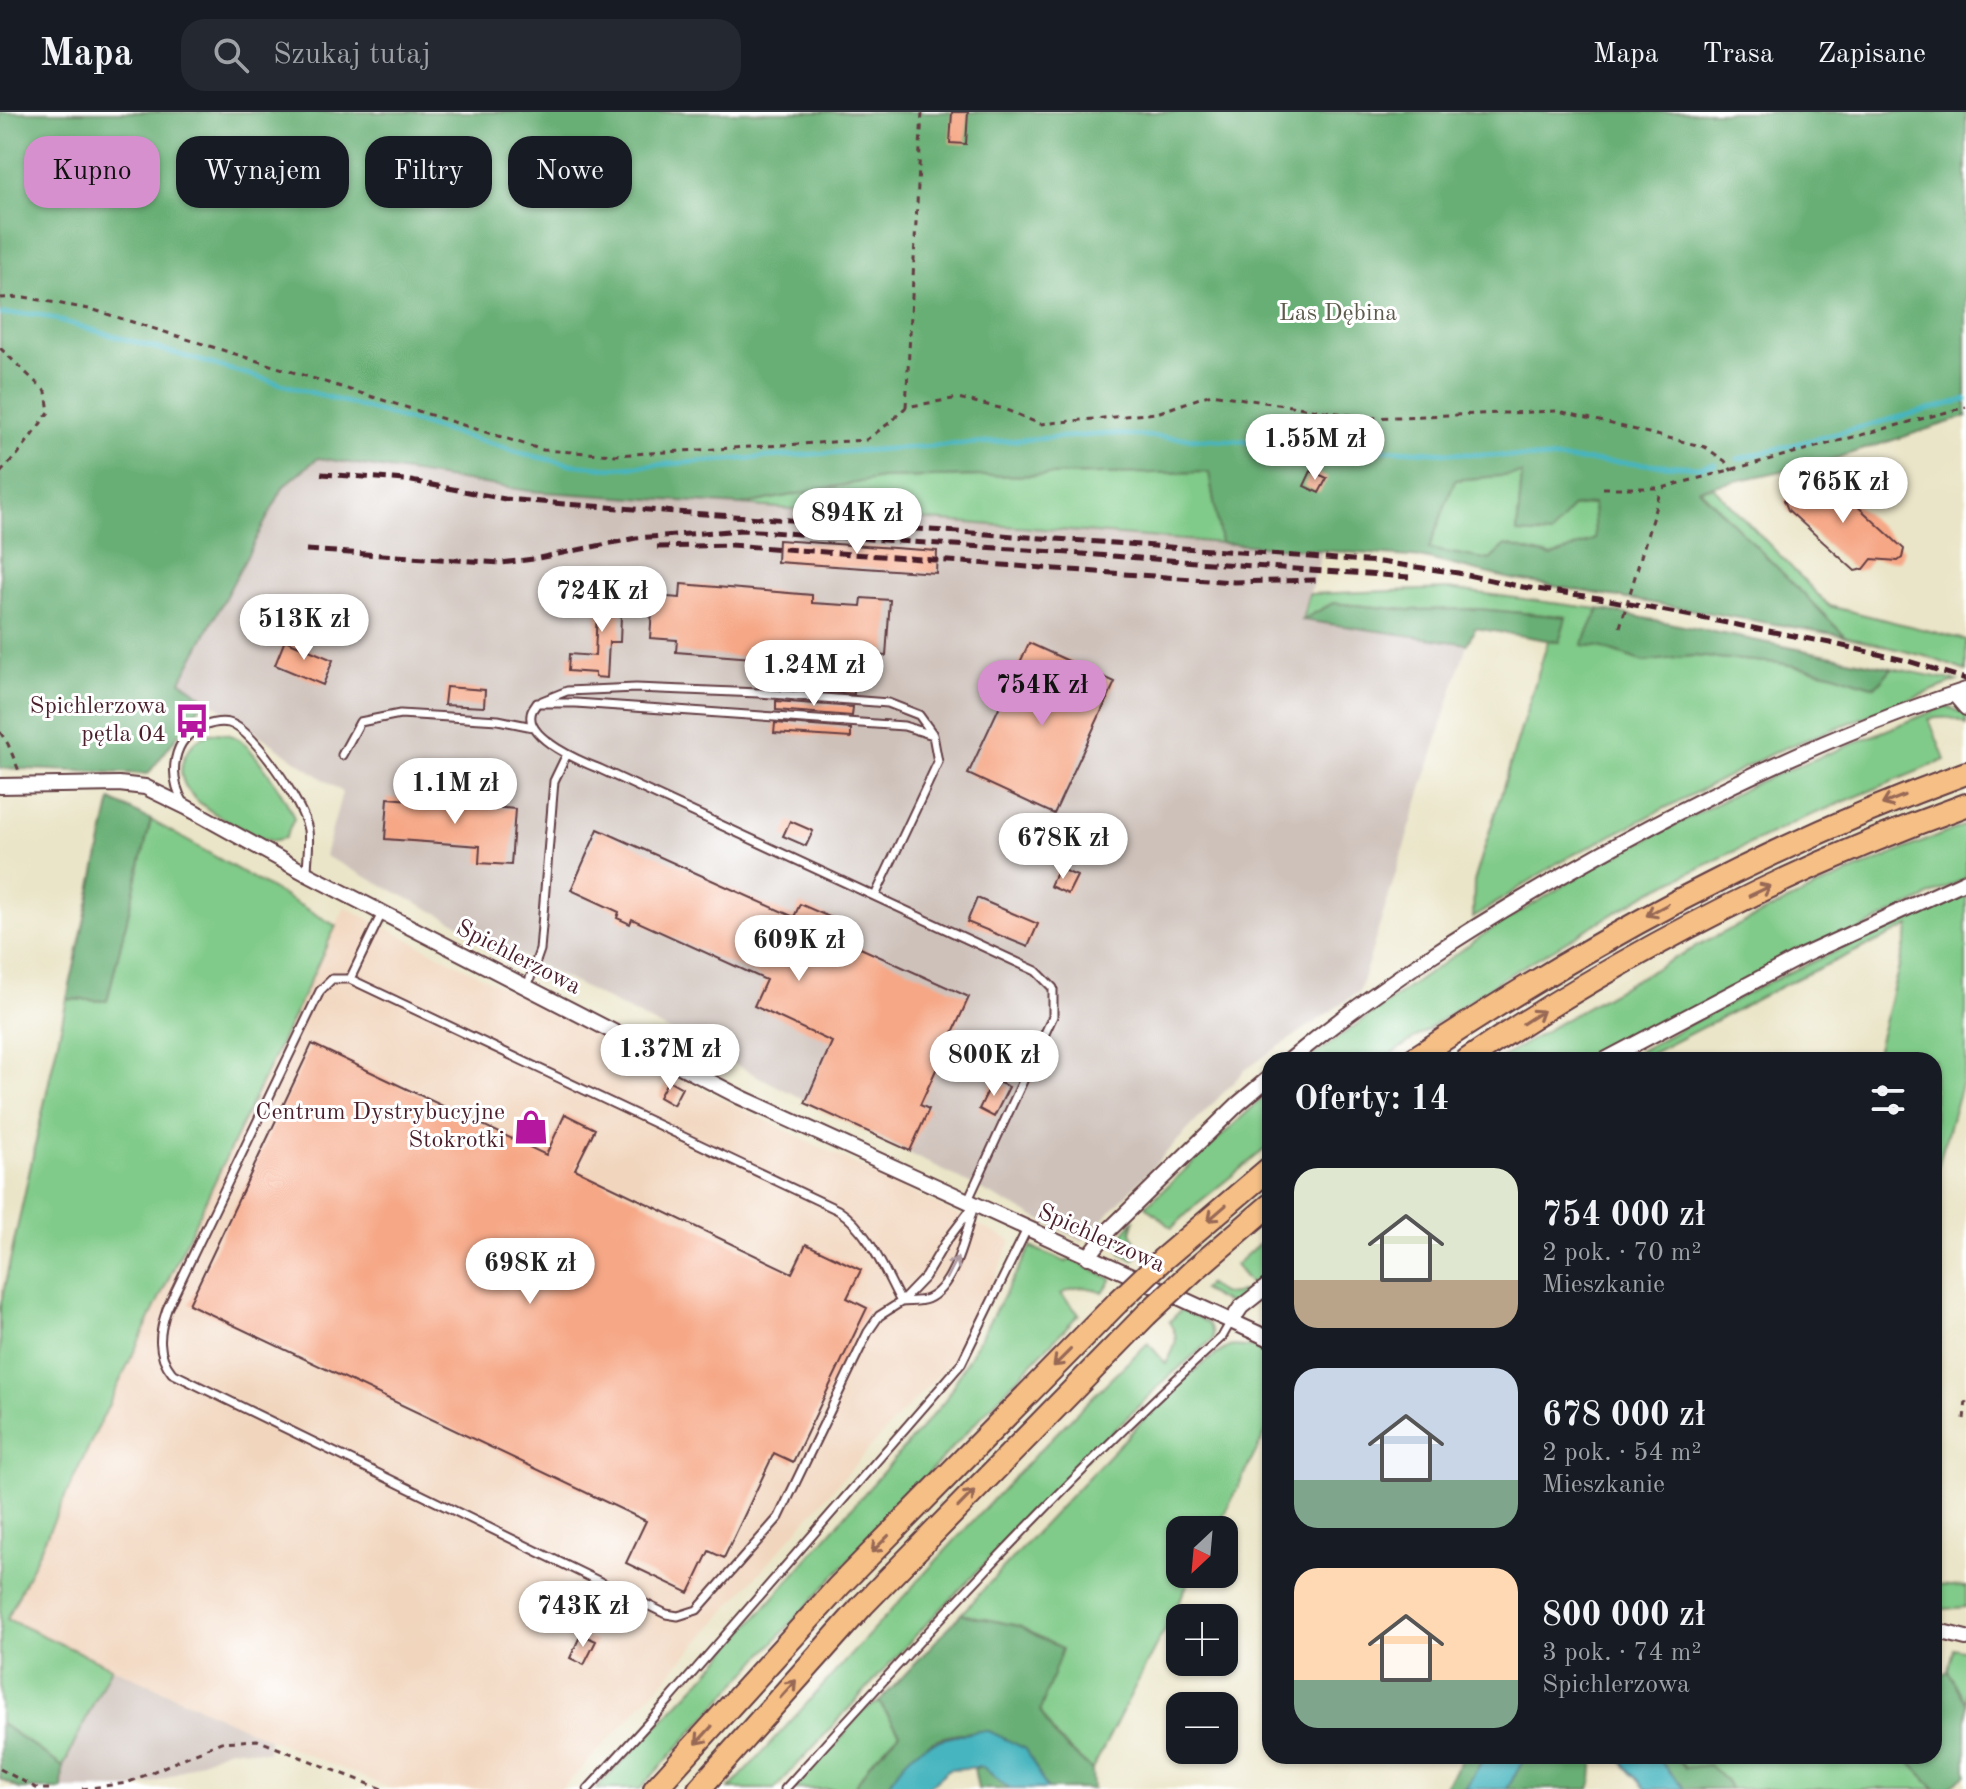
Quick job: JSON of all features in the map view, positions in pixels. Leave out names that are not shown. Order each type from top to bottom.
[{"type":"main road","points":[[1424,1052],[1526,986],[1670,903],[1763,857],[1897,798],[1966,773]]},
{"type":"main road","points":[[1479,1052],[1599,975],[1718,912],[1903,828],[1966,805]]},
{"type":"main road","points":[[655,1789],[839,1586],[1117,1303],[1163,1259],[1262,1175]]},
{"type":"main road","points":[[699,1789],[863,1605],[1146,1315],[1262,1212]]},
{"type":"street","points":[[1300,1052],[1411,967],[1630,837],[1761,770],[1960,692],[1966,708]]},
{"type":"street","name":"Spichlerzowa","points":[[0,786],[119,784],[145,787],[740,1097],[1262,1336]]},
{"type":"street","points":[[1620,1052],[1802,956],[1966,881]]},
{"type":"street","points":[[1088,1257],[1110,1229],[1262,1084]]},
{"type":"street","points":[[1231,1322],[1241,1307],[1262,1290]]},
{"type":"street","points":[[1942,1632],[1966,1638]]},
{"type":"lane","points":[[533,727],[531,714],[537,703],[567,691],[636,688],[888,703],[919,715],[933,735],[938,762],[875,896]]},
{"type":"lane","points":[[537,703],[576,703],[904,726],[933,735]]},
{"type":"lane","points":[[342,755],[360,722],[400,714],[498,720],[533,727],[566,756],[1036,971],[1053,988],[1053,1016],[971,1204],[925,1277],[901,1302],[879,1316],[868,1332],[779,1517],[697,1610],[678,1616],[652,1609],[172,1373],[160,1353],[167,1309],[320,991],[332,979],[350,979],[838,1210],[861,1230],[901,1302]]},
{"type":"lane","points":[[186,807],[179,796],[174,775],[178,749],[199,728],[212,723],[228,723],[242,729],[301,809],[308,830],[307,874]]},
{"type":"lane","points":[[527,987],[540,950],[554,781],[566,756]]},
{"type":"lane","points":[[350,979],[382,913]]},
{"type":"lane","points":[[901,1302],[925,1300],[942,1286],[961,1251],[971,1204]]},
{"type":"lane","points":[[588,1789],[961,1364],[1027,1229]]},
{"type":"lane","points":[[785,1789],[972,1584],[1100,1453],[1222,1337],[1231,1322]]},
{"type":"path","points":[[906,407],[922,112]]},
{"type":"path","points":[[0,298],[24,297],[94,310],[543,450],[616,455],[866,440],[906,407],[958,398],[1004,409],[1040,424],[1157,413],[1211,394],[1370,418],[1559,411],[1705,447],[1725,461],[1732,471]]},
{"type":"path","points":[[0,348],[46,392],[49,412],[0,473]]},
{"type":"path","points":[[1603,488],[1662,488],[1966,407]]},
{"type":"path","points":[[1620,627],[1662,488]]},
{"type":"path","points":[[0,732],[24,785]]},
{"type":"path","points":[[1964,1419],[1966,1400]]},
{"type":"path","points":[[82,1789],[127,1783],[221,1742],[257,1740],[382,1789]]},
{"type":"path","points":[[0,1769],[38,1789],[50,1789]]},
{"type":"shaded area","points":[[318,458],[529,491],[1322,551],[1302,620],[1467,644],[1359,992],[1271,1052],[1262,1052],[1262,1058],[1245,1070],[1082,1241],[325,856],[342,792],[181,681],[284,485]]},
{"type":"shaded area","points":[[345,907],[696,1086],[1011,1241],[964,1348],[874,1443],[661,1684],[562,1789],[392,1789],[269,1739],[7,1620]]},
{"type":"shaded area","points":[[111,1667],[269,1739],[268,1752],[230,1748],[157,1782],[131,1789],[62,1789],[63,1767]]},
{"type":"green space","name":"Las Dębina","points":[[0,112],[1966,112],[1966,417],[1827,461],[1699,489],[1845,636],[1506,578],[1424,558],[1221,543],[1209,472],[881,478],[740,505],[529,491],[318,458],[284,486],[181,681],[206,699],[148,774],[0,768]],"holes":[[[1522,474],[1517,533],[1551,535],[1572,507],[1593,504],[1595,539],[1552,557],[1506,545],[1490,560],[1429,549],[1455,480]]]},
{"type":"green space","points":[[1209,472],[1221,543],[740,505],[881,478]]},
{"type":"green space","points":[[1522,474],[1517,532],[1572,507],[1593,504],[1596,539],[1552,557],[1506,545],[1490,560],[1428,549],[1455,480]]},
{"type":"green space","points":[[1713,487],[1829,606],[1966,640],[1966,671],[1928,657],[1845,636],[1699,489]]},
{"type":"green space","points":[[1448,589],[1599,609],[1583,645],[1600,647],[1644,662],[1692,656],[1779,663],[1831,673],[1875,687],[1892,668],[1957,681],[1777,751],[1559,862],[1473,918],[1474,882],[1548,641],[1559,642],[1566,617],[1478,609],[1409,610],[1333,603],[1302,620],[1309,594]]},
{"type":"green space","points":[[1333,603],[1409,610],[1478,609],[1566,617],[1559,642],[1475,628],[1467,644],[1302,620]]},
{"type":"green space","points":[[1599,609],[1892,668],[1875,687],[1831,673],[1779,663],[1692,656],[1644,662],[1600,647],[1582,645]]},
{"type":"green space","points":[[1946,706],[1966,714],[1966,725],[1953,719],[1929,719],[1945,760],[1797,821],[1652,891],[1500,980],[1395,1052],[1318,1052],[1484,934],[1601,863],[1758,782]]},
{"type":"green space","points":[[215,733],[239,739],[270,776],[294,819],[285,838],[272,841],[261,838],[219,816],[192,796],[184,783],[181,769],[186,754],[198,740]]},
{"type":"green space","points":[[111,800],[151,820],[107,1001],[67,999]]},
{"type":"green space","points":[[151,820],[336,926],[7,1619],[111,1667],[63,1767],[0,1723],[0,1307],[67,999],[107,1001]]},
{"type":"green space","points":[[1966,825],[1966,878],[1608,1052],[1511,1052],[1611,993],[1726,931],[1905,849]]},
{"type":"green space","points":[[1966,893],[1966,1067],[1942,1152],[1942,1052],[1876,1052],[1910,926],[1796,979],[1655,1052],[1638,1052],[1772,980]]},
{"type":"green space","points":[[1262,1098],[1262,1151],[1172,1228],[1146,1206]]},
{"type":"green space","points":[[1135,1219],[1131,1232],[1140,1253],[1133,1260],[1121,1253],[1117,1242]]},
{"type":"green space","points":[[1262,1241],[1262,1283],[1232,1306],[1202,1290],[1208,1284],[1219,1292],[1229,1294],[1252,1286],[1235,1265]]},
{"type":"green space","points":[[1031,1247],[1066,1262],[1070,1259],[1112,1279],[1103,1292],[1082,1287],[1061,1294],[1079,1314],[913,1490],[640,1789],[596,1789],[706,1675],[944,1402]]},
{"type":"green space","points":[[1181,1310],[1207,1323],[1213,1339],[1164,1381],[1099,1445],[916,1635],[775,1789],[729,1789],[935,1562],[1093,1396],[1148,1343],[1166,1364],[1175,1343],[1175,1333],[1169,1322]]},
{"type":"green space","points":[[1231,1346],[1262,1348],[1262,1440],[1223,1516],[1166,1516],[1166,1588],[1186,1588],[1178,1604],[1166,1604],[1166,1626],[1092,1770],[1056,1737],[1040,1711],[1019,1626],[961,1614],[1162,1401],[1202,1365]]},
{"type":"green space","points":[[1942,1586],[1966,1587],[1966,1607],[1942,1609]]},
{"type":"green space","points":[[961,1614],[1019,1626],[1062,1649],[1040,1711],[1056,1738],[1092,1770],[1093,1789],[1047,1789],[989,1731],[951,1735],[931,1742],[906,1763],[886,1789],[853,1789],[871,1762],[900,1733],[879,1702]]},
{"type":"green space","points":[[1953,1648],[1966,1651],[1966,1703],[1948,1671]]},
{"type":"green space","points":[[1948,1671],[1966,1703],[1966,1775],[1947,1789],[1936,1789],[1912,1764],[1942,1764],[1942,1674]]},
{"type":"green space","points":[[879,1702],[900,1733],[871,1762],[853,1789],[794,1789],[835,1746],[862,1711]]},
{"type":"green space","points":[[0,1723],[63,1767],[62,1789],[19,1789],[0,1779]]},
{"type":"green space","points":[[1459,1764],[1480,1764],[1465,1789],[1443,1789]]},
{"type":"green space","points":[[1521,1764],[1593,1764],[1589,1789],[1507,1789]]},
{"type":"green space","points":[[1663,1764],[1681,1764],[1685,1768],[1709,1765],[1730,1789],[1685,1789]]},
{"type":"green space","points":[[1681,1764],[1912,1764],[1936,1789],[1730,1789],[1725,1780],[1685,1768]]},
{"type":"green space","points":[[983,1767],[1009,1789],[978,1789],[974,1768]]},
{"type":"water","points":[[978,1731],[989,1731],[1026,1749],[1047,1789],[1009,1789],[983,1767],[949,1769],[926,1789],[886,1789],[904,1762],[924,1746]]},
{"type":"water","points":[[1480,1764],[1521,1764],[1507,1789],[1465,1789]]},
{"type":"water","points":[[1624,1764],[1663,1764],[1685,1789],[1646,1789]]},
{"type":"building","points":[[952,112],[968,112],[966,144],[950,143]]},
{"type":"building","points":[[1311,471],[1327,478],[1319,493],[1304,486]]},
{"type":"building","points":[[1828,479],[1904,549],[1902,558],[1898,561],[1872,559],[1864,569],[1855,571],[1788,510],[1784,500],[1819,480]]},
{"type":"building","points":[[778,540],[937,551],[936,573],[777,562]]},
{"type":"building","points":[[681,584],[812,595],[812,603],[861,606],[862,598],[890,600],[886,656],[875,655],[874,663],[857,662],[858,654],[808,650],[806,680],[854,683],[854,694],[777,688],[779,660],[676,652],[677,640],[650,638],[653,596],[680,598]]},
{"type":"building","points":[[598,587],[622,588],[620,642],[609,642],[607,678],[595,677],[595,673],[568,671],[569,654],[595,656]]},
{"type":"building","points":[[285,640],[333,660],[323,685],[275,665]]},
{"type":"building","points":[[1029,643],[1115,682],[1054,814],[968,774]]},
{"type":"building","points":[[446,687],[485,690],[484,707],[444,705]]},
{"type":"building","points":[[776,701],[853,707],[852,716],[776,710]]},
{"type":"building","points":[[775,723],[851,729],[851,738],[774,733]]},
{"type":"building","points":[[469,790],[483,791],[482,806],[515,809],[511,865],[479,863],[480,846],[385,839],[388,798],[468,805]]},
{"type":"building","points":[[790,821],[813,831],[806,846],[783,836]]},
{"type":"building","points":[[598,829],[794,917],[800,904],[834,919],[827,933],[969,997],[920,1105],[929,1109],[910,1151],[805,1103],[832,1042],[754,1006],[766,980],[632,919],[630,924],[617,918],[619,912],[571,890]]},
{"type":"building","points":[[1058,868],[1077,876],[1068,894],[1050,886]]},
{"type":"building","points":[[977,898],[1038,924],[1028,947],[967,922]]},
{"type":"building","points":[[312,1044],[546,1155],[565,1114],[595,1129],[575,1169],[792,1273],[806,1244],[861,1270],[847,1298],[867,1308],[793,1462],[774,1453],[724,1558],[709,1551],[689,1593],[626,1563],[646,1521],[189,1304]]},
{"type":"building","points":[[668,1080],[682,1088],[673,1105],[659,1097]]},
{"type":"building","points":[[993,1080],[1009,1087],[994,1117],[979,1109]]},
{"type":"building","points":[[581,1634],[596,1641],[584,1665],[570,1658]]},
{"type":"waterway","points":[[2,314],[37,314],[533,456],[609,468],[1109,434],[1698,467],[1716,464]]},
{"type":"waterway","points":[[1738,459],[1966,400]]},
{"type":"railway","points":[[321,474],[406,480],[505,499],[564,504],[1380,562],[1599,598],[1830,643],[1908,661],[1966,679]]},
{"type":"railway","points":[[306,550],[501,563],[636,538],[742,530],[1409,577]]},
{"type":"railway","points":[[657,547],[730,545],[1234,582],[1316,580]]},
{"type":"place","name":"Spichlerzowa pętla 04","points":[[192,721]]},
{"type":"place","name":"Centrum Dystrybucyjne Stokrotki","points":[[531,1127]]}]
